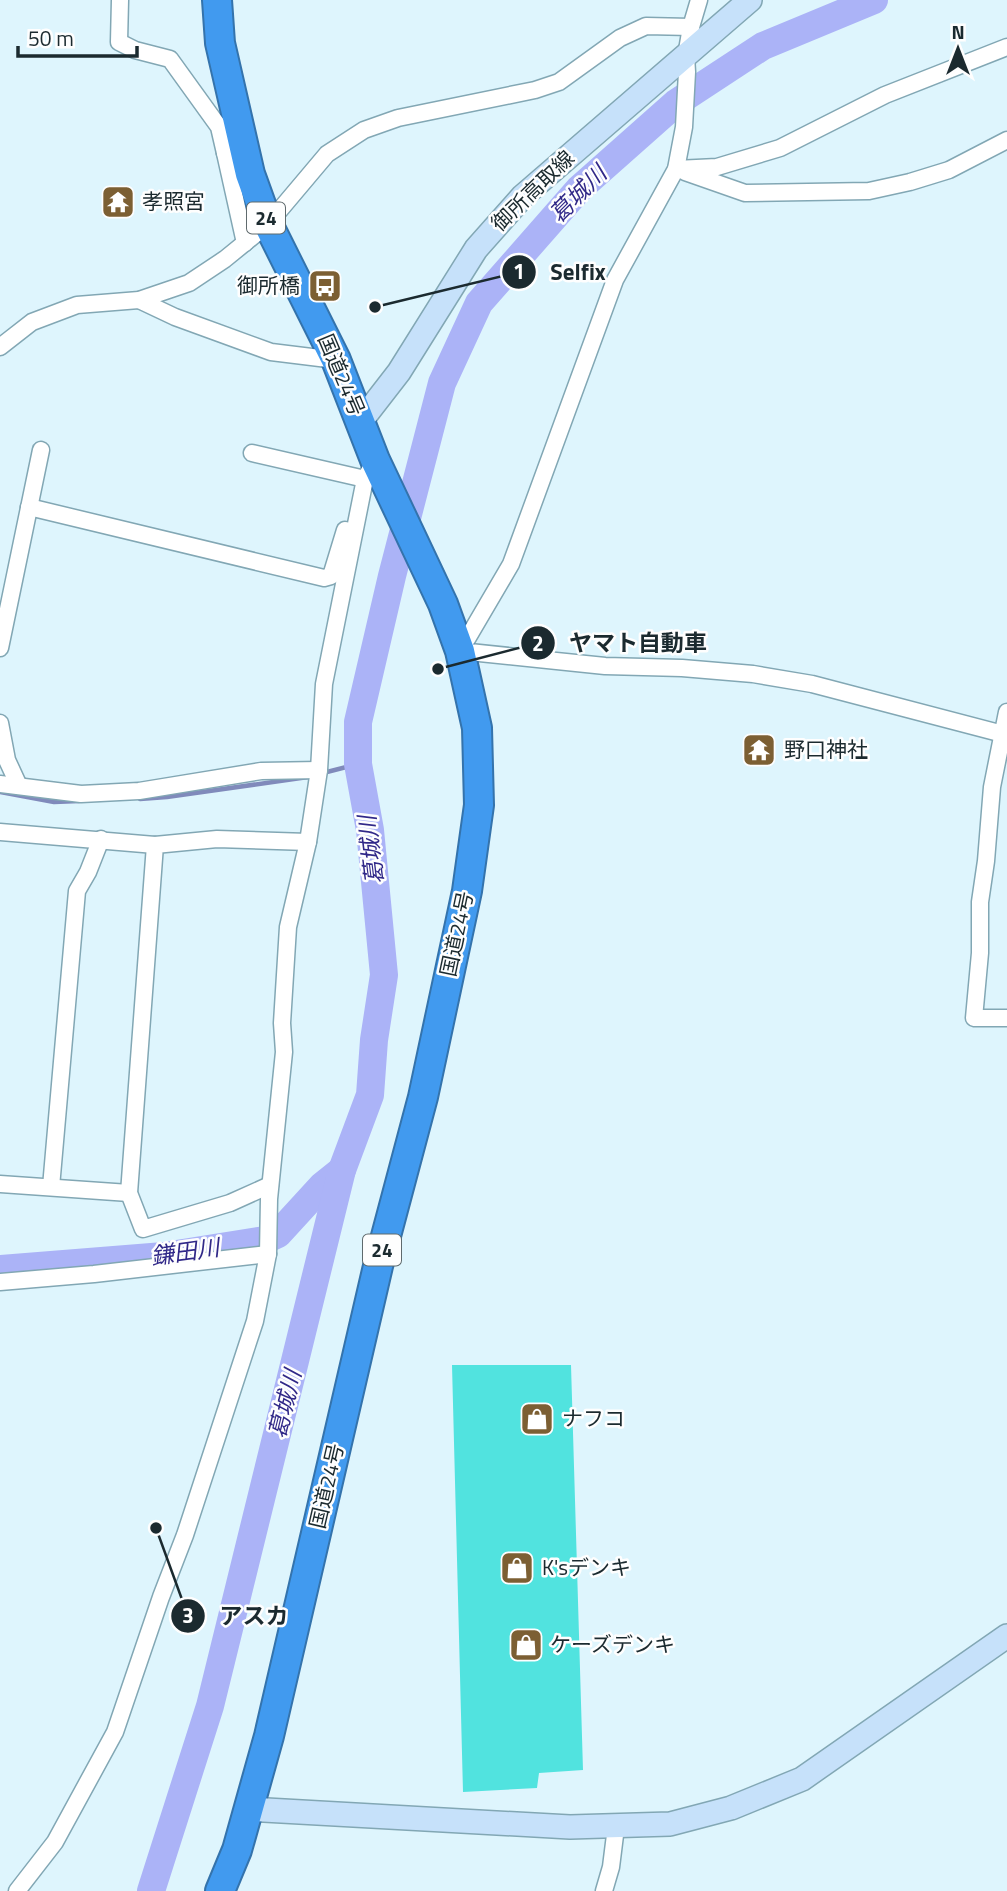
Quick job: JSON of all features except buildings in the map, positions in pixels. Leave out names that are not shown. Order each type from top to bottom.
[{"type":"highway","name":"国道24号","points":[[217,0],[219,43],[234,152],[336,360],[361,421],[372,476],[443,604],[460,651],[477,728],[480,805],[467,891],[423,1097],[378,1266],[270,1736],[237,1850],[220,1891]]},
{"type":"street","points":[[120,0],[119,41],[135,50],[170,60],[234,152],[246,243]]},
{"type":"street","points":[[699,0],[691,27],[684,127],[676,169],[615,280],[511,564],[460,651],[605,666],[682,668],[753,674],[812,684],[1005,734]]},
{"type":"street","name":"御所高取線","points":[[361,421],[399,372],[476,249],[523,196],[687,64],[750,0]]},
{"type":"street","points":[[0,347],[32,322],[78,305],[139,300],[189,283],[268,224],[327,154],[364,130],[410,116],[535,90],[559,82],[620,38],[646,26],[691,27]]},
{"type":"street","points":[[676,169],[717,167],[780,148],[885,94],[1007,47]]},
{"type":"street","points":[[676,169],[745,193],[869,191],[949,170],[1007,140]]},
{"type":"street","points":[[139,300],[175,317],[271,352],[336,360]]},
{"type":"street","points":[[0,648],[41,450]]},
{"type":"street","points":[[252,453],[372,476]]},
{"type":"street","points":[[29,507],[324,578],[331,576],[336,565],[351,506],[372,476]]},
{"type":"street","points":[[17,1891],[55,1842],[115,1732],[185,1535],[255,1321],[268,1254],[269,1192],[284,1052],[282,1023],[288,927],[308,842],[319,770],[324,684],[372,476]]},
{"type":"street","points":[[1007,712],[1005,734],[992,787],[980,902],[980,953],[974,1018],[1007,1018]]},
{"type":"street","points":[[0,723],[6,760],[19,786]]},
{"type":"street","points":[[0,784],[81,794],[139,791],[261,771],[319,770]]},
{"type":"street","points":[[0,832],[155,845],[217,839],[308,842]]},
{"type":"street","points":[[51,1187],[77,891],[101,839]]},
{"type":"street","points":[[155,845],[129,1193],[143,1229],[269,1192]]},
{"type":"street","points":[[0,1184],[129,1193]]},
{"type":"street","points":[[0,1282],[268,1254]]},
{"type":"street","points":[[247,1809],[437,1821],[616,1827],[670,1824],[731,1808],[802,1779],[1007,1636]]},
{"type":"street","points":[[604,1891],[611,1867],[616,1827]]},
{"type":"waterway","name":"葛城川","points":[[151,1891],[210,1706],[342,1170],[370,1095],[374,1040],[384,975],[370,830],[358,764],[358,722],[392,576],[442,383],[479,303],[579,189],[676,103],[763,46],[874,0]]},
{"type":"waterway","points":[[323,773],[358,764]]},
{"type":"waterway","points":[[140,799],[308,777]]},
{"type":"waterway","points":[[0,792],[54,802],[79,801]]},
{"type":"waterway","name":"鎌田川","points":[[0,1269],[164,1256],[265,1240],[278,1234],[322,1186],[342,1170]]},
{"type":"place","name":"孝照宮","points":[[118,202]]},
{"type":"place","name":"御所橋","points":[[325,286]]},
{"type":"place","name":"Selfix","points":[[375,307]]},
{"type":"place","name":"ヤマト自動車","points":[[438,669]]},
{"type":"place","name":"野口神社","points":[[759,750]]},
{"type":"place","name":"ナフコ","points":[[537,1419]]},
{"type":"place","name":"アスカ","points":[[156,1528]]},
{"type":"place","name":"K'sデンキ","points":[[517,1568]]},
{"type":"place","name":"ケーズデンキ","points":[[526,1645]]}]
